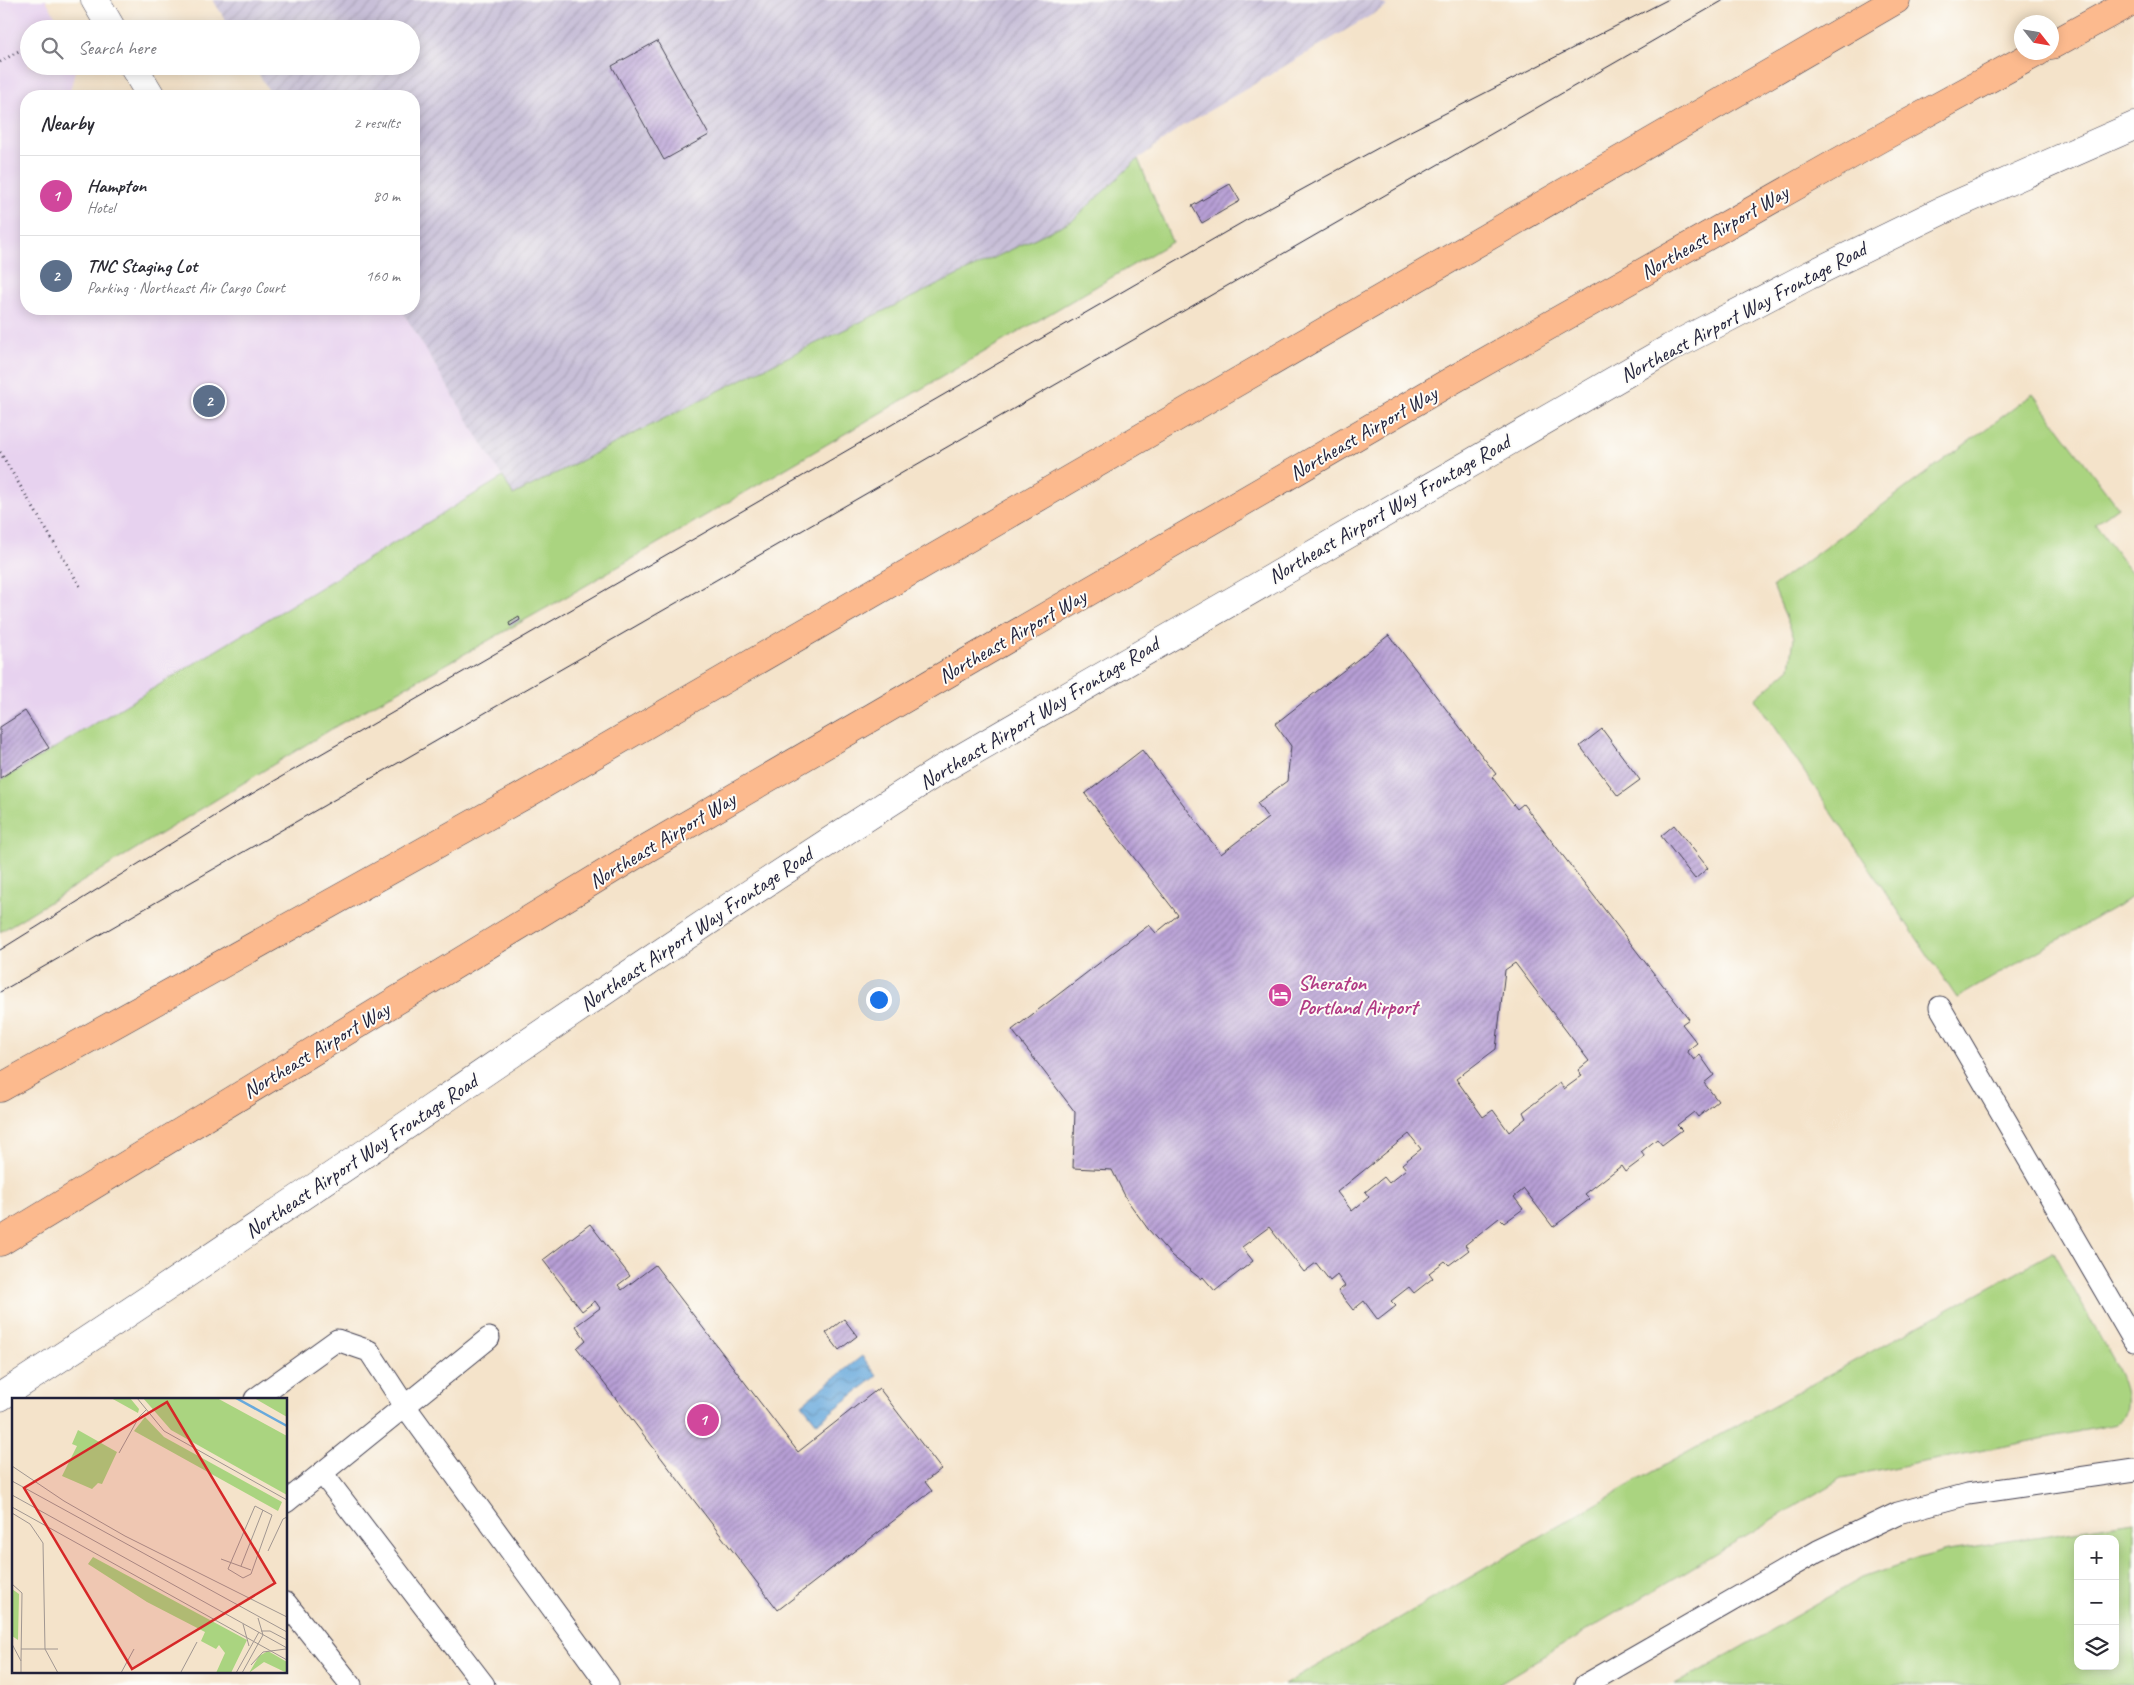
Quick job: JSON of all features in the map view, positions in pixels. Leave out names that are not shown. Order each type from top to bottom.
[{"type":"main road","points":[[0,1088],[514,800],[1896,0]]},
{"type":"main road","points":[[2059,41],[2134,0]]},
{"type":"main road","name":"Northeast Airport Way","points":[[0,1242],[637,854],[1451,382],[1877,140],[2023,60]]},
{"type":"street","points":[[95,0],[107,20]]},
{"type":"street","points":[[138,75],[147,90]]},
{"type":"street","name":"Northeast Airport Way Frontage Road","points":[[0,1397],[158,1295],[666,948],[834,837],[942,769],[1670,348],[1808,276],[1941,211],[2134,126]]},
{"type":"lane","points":[[1940,1007],[2134,1341]]},
{"type":"lane","points":[[288,1500],[490,1338]]},
{"type":"lane","points":[[256,1398],[337,1340],[369,1351],[406,1406],[608,1685]]},
{"type":"lane","points":[[1585,1685],[1818,1551],[1898,1513],[1968,1494],[2134,1470]]},
{"type":"lane","points":[[322,1473],[484,1685]]},
{"type":"lane","points":[[288,1606],[351,1685]]},
{"type":"path","points":[[0,62],[20,50]]},
{"type":"path","points":[[0,452],[80,586]]},
{"type":"shaded area","points":[[0,0],[46,0],[58,20],[20,20],[20,75],[74,75],[70,90],[20,90],[20,315],[405,315],[503,477],[0,781]]},
{"type":"shaded area","points":[[213,0],[1379,0],[1387,6],[1183,126],[1138,159],[1073,220],[752,374],[513,495],[405,315],[420,315],[420,90],[268,90],[259,75],[420,75],[420,20],[225,20]]},
{"type":"green space","points":[[1138,159],[1172,242],[580,589],[338,725],[0,932],[0,781],[503,477],[513,495],[752,374],[1073,220]]},
{"type":"green space","points":[[2033,394],[2118,507],[2095,524],[2134,576],[2134,896],[1957,998],[1755,699],[1790,668],[1794,637],[1773,586]]},
{"type":"green space","points":[[2053,1252],[2116,1366],[2122,1381],[2126,1403],[2122,1417],[2117,1424],[1842,1478],[1496,1685],[1284,1685],[1650,1473]]},
{"type":"green space","points":[[2134,1522],[2134,1685],[1675,1685],[1862,1578],[1919,1558],[1949,1550]]},
{"type":"water","points":[[862,1356],[877,1376],[817,1423],[802,1404]]},
{"type":"building","points":[[657,41],[709,135],[664,160],[612,66]]},
{"type":"building","points":[[1230,184],[1240,201],[1202,223],[1192,206]]},
{"type":"building","points":[[519,617],[520,620],[510,626],[509,623]]},
{"type":"building","name":"Sheraton Portland Airport","points":[[1389,635],[1496,774],[1492,777],[1517,809],[1523,804],[1689,1019],[1682,1024],[1697,1043],[1687,1051],[1694,1060],[1700,1055],[1714,1075],[1704,1083],[1718,1101],[1698,1117],[1694,1112],[1677,1125],[1682,1130],[1662,1145],[1657,1139],[1641,1152],[1645,1157],[1625,1172],[1621,1166],[1585,1194],[1590,1199],[1553,1227],[1524,1189],[1514,1197],[1523,1209],[1504,1223],[1499,1218],[1465,1245],[1469,1250],[1449,1265],[1445,1261],[1429,1273],[1433,1278],[1414,1293],[1409,1287],[1391,1301],[1396,1306],[1378,1320],[1364,1301],[1353,1310],[1338,1291],[1345,1286],[1337,1275],[1330,1281],[1316,1263],[1304,1272],[1269,1227],[1242,1247],[1253,1261],[1215,1291],[1203,1277],[1201,1279],[1172,1256],[1148,1229],[1127,1200],[1112,1170],[1073,1168],[1075,1112],[1012,1030],[1149,925],[1156,933],[1178,915],[1085,794],[1142,750],[1221,854],[1268,818],[1257,803],[1287,781],[1291,746],[1275,724]],"holes":[[[1515,963],[1589,1061],[1578,1070],[1582,1076],[1564,1089],[1560,1083],[1523,1112],[1526,1118],[1509,1132],[1493,1110],[1483,1117],[1456,1079],[1496,1049],[1505,970]],[[1409,1134],[1421,1149],[1402,1164],[1406,1169],[1389,1183],[1384,1177],[1365,1192],[1369,1197],[1352,1211],[1337,1192]]]},
{"type":"building","points":[[25,711],[49,748],[0,778],[0,727]]},
{"type":"building","points":[[1602,729],[1640,780],[1618,796],[1580,746]]},
{"type":"building","points":[[1674,825],[1708,868],[1695,879],[1661,836]]},
{"type":"building","points":[[590,1224],[630,1276],[618,1285],[622,1290],[655,1265],[798,1452],[879,1388],[941,1469],[925,1482],[932,1491],[778,1610],[577,1348],[586,1340],[576,1326],[600,1308],[595,1301],[582,1311],[543,1260]]},
{"type":"building","points":[[844,1319],[857,1336],[839,1350],[826,1333]]},
{"type":"tram line","points":[[0,950],[236,803],[1250,218],[1391,141],[1667,0]]},
{"type":"tram line","points":[[0,992],[1724,0]]},
{"type":"place","name":"TNC Staging Lot","points":[[209,401]]},
{"type":"place","name":"Sheraton Portland Airport","points":[[1280,995]]},
{"type":"place","name":"Hampton","points":[[703,1420]]}]
